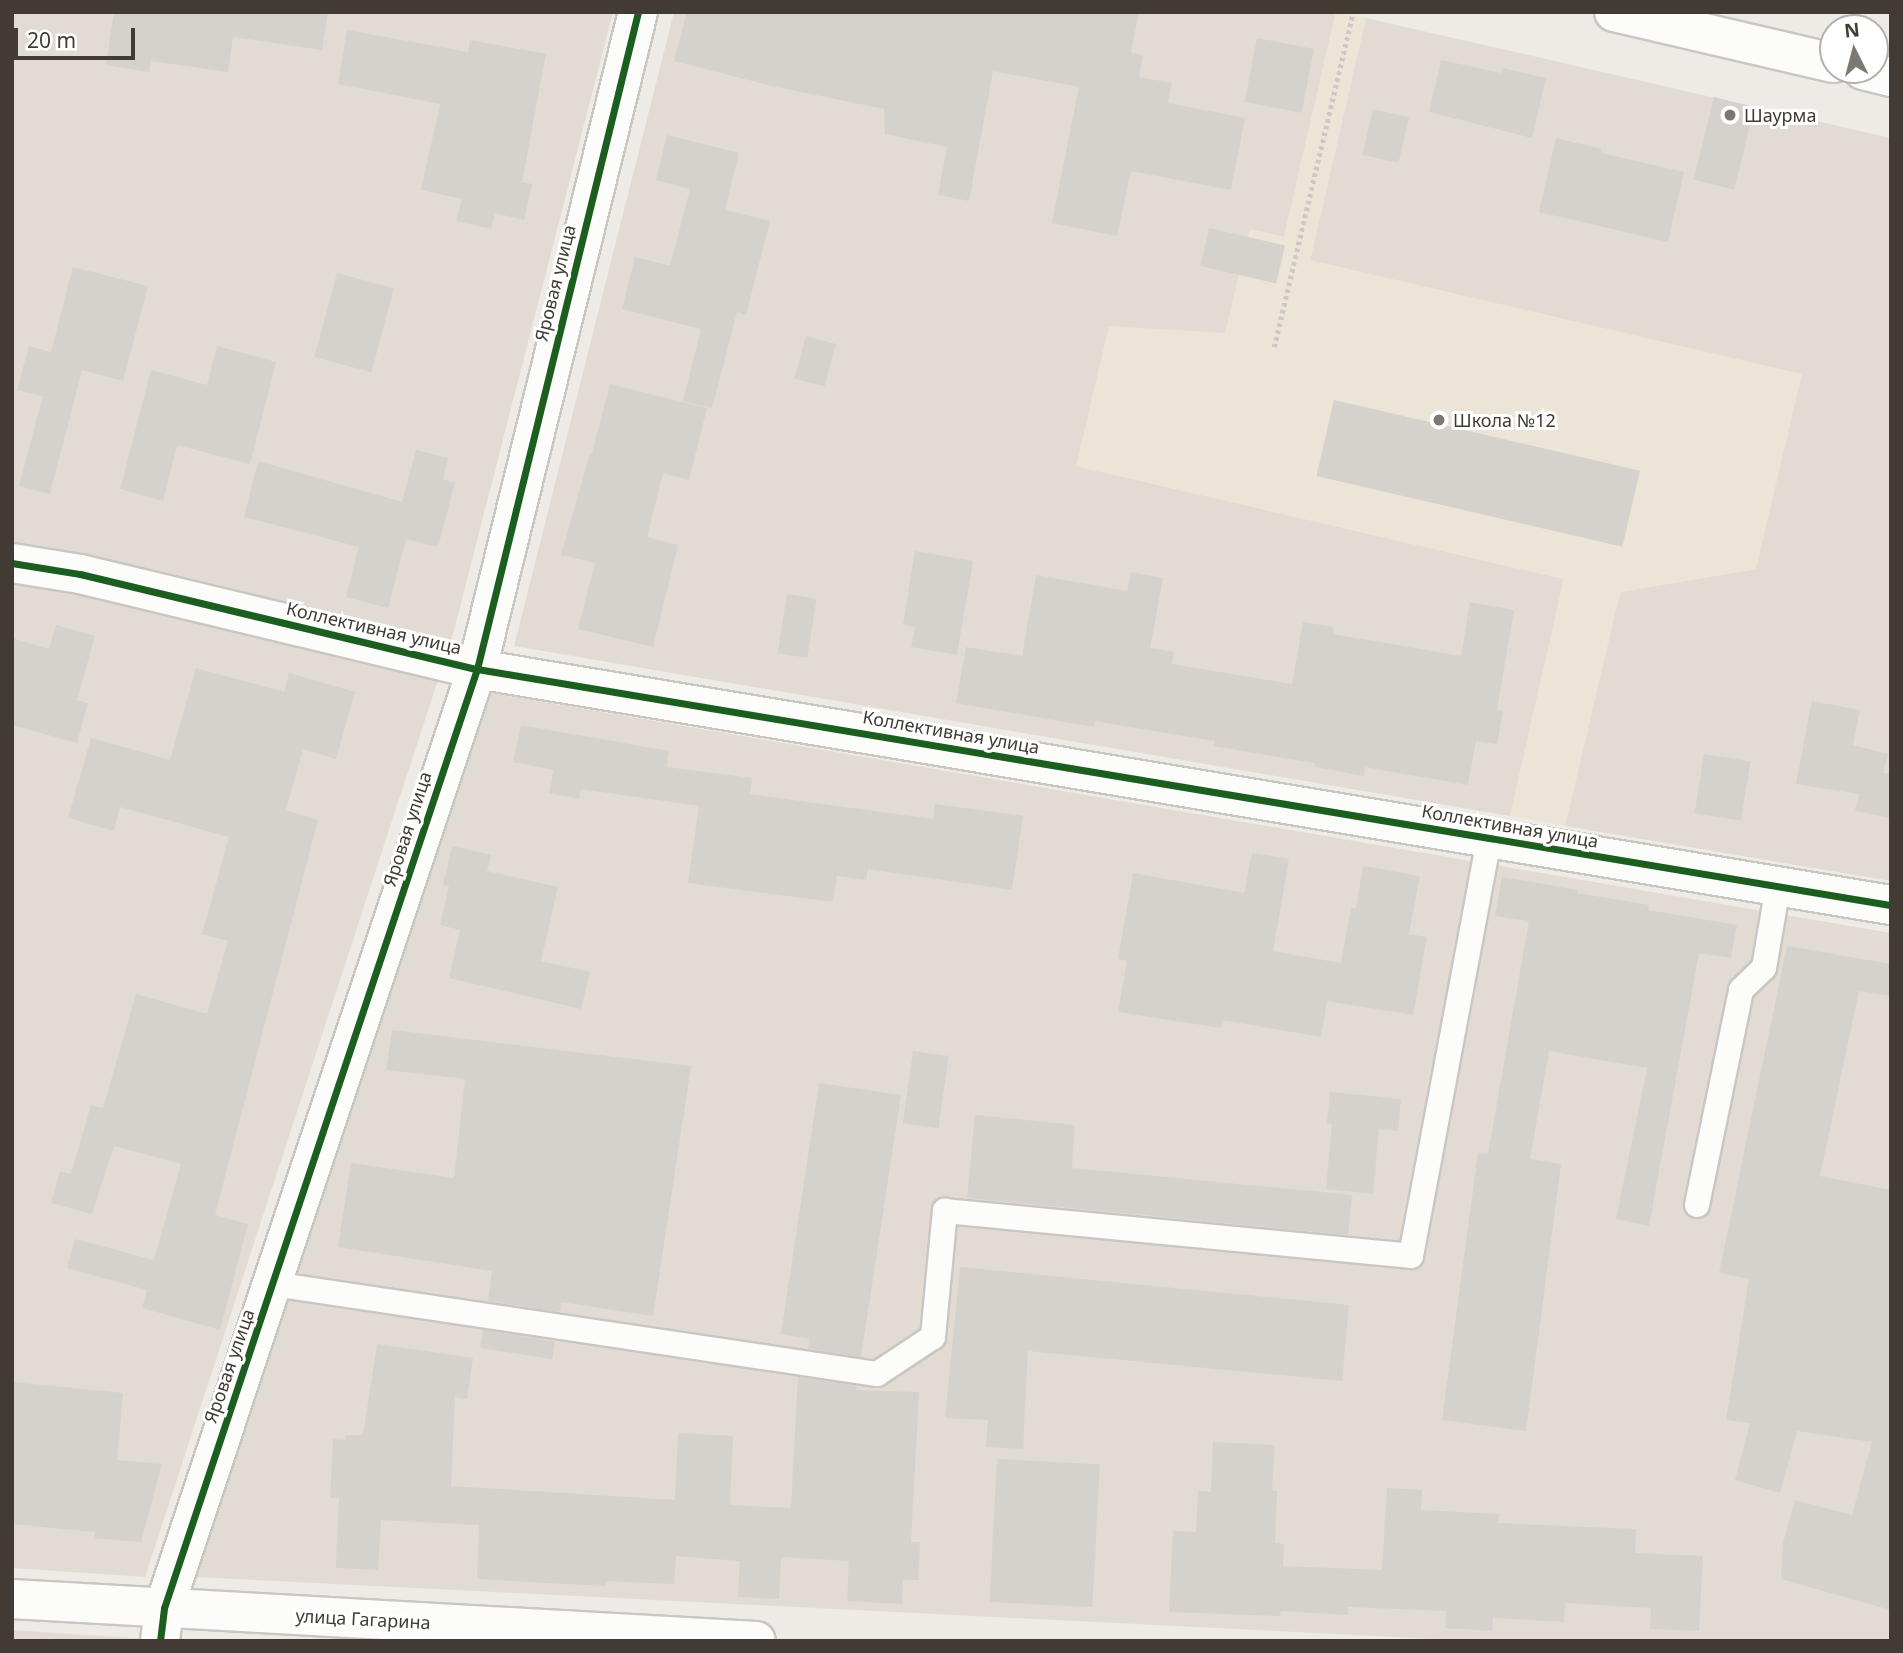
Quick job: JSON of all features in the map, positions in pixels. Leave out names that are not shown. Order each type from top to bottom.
[{"type":"street","name":"Яровая улица","points":[[162,1624],[477,668],[638,12]]},
{"type":"street","points":[[1614,12],[1819,60]]},
{"type":"street","name":"Коллективная улица","points":[[12,563],[80,574],[477,668],[1891,905]]},
{"type":"street","name":"улица Гагарина","points":[[12,1599],[162,1624],[756,1641]]},
{"type":"lane","points":[[273,1284],[877,1374],[933,1337],[946,1211],[1411,1256],[1489,838]]},
{"type":"lane","points":[[1697,1205],[1741,990],[1764,968],[1778,886]]},
{"type":"path","points":[[1274,347],[1353,12]]},
{"type":"shaded area","points":[[12,12],[613,12],[453,634],[145,1577],[12,1568]]},
{"type":"shaded area","points":[[674,12],[1336,12],[1284,237],[1250,230],[1226,333],[1076,466],[1564,579],[1510,816],[514,646]]},
{"type":"shaded area","name":"Школа №12","points":[[1336,12],[1366,18],[1310,260],[1802,374],[1756,569],[1620,592],[1565,826],[1510,816],[1564,579],[1076,466],[1109,326],[1225,333],[1250,229],[1284,237]]},
{"type":"shaded area","points":[[1366,18],[1891,138],[1891,881],[1565,826],[1620,592],[1756,569],[1310,260]]},
{"type":"shaded area","points":[[491,693],[1891,933],[1891,1641],[1475,1641],[196,1577]]},
{"type":"shaded area","points":[[12,1630],[174,1641],[12,1641]]},
{"type":"building","points":[[114,12],[328,12],[322,50],[233,37],[228,72],[151,61],[149,72],[106,65]]},
{"type":"building","points":[[687,12],[1139,12],[1131,52],[1143,55],[1139,77],[1172,83],[1168,103],[1245,118],[1231,190],[1131,171],[1117,236],[1052,223],[1079,87],[993,71],[969,201],[938,195],[947,147],[885,134],[884,109],[772,86],[674,61]]},
{"type":"building","points":[[347,30],[468,52],[470,40],[546,54],[522,182],[532,184],[524,220],[495,213],[491,229],[456,221],[462,199],[421,190],[440,104],[338,84]]},
{"type":"building","points":[[1257,38],[1314,49],[1302,113],[1245,102]]},
{"type":"building","points":[[1441,60],[1501,73],[1502,68],[1546,78],[1532,138],[1429,112]]},
{"type":"building","points":[[1714,97],[1755,107],[1734,190],[1693,179]]},
{"type":"building","points":[[1373,109],[1409,117],[1398,163],[1362,155]]},
{"type":"building","points":[[667,135],[739,153],[725,210],[770,221],[746,315],[737,312],[712,408],[683,401],[701,329],[622,309],[635,257],[670,266],[690,189],[656,180]]},
{"type":"building","points":[[1556,138],[1602,149],[1601,153],[1684,172],[1668,242],[1539,212]]},
{"type":"building","points":[[1209,228],[1285,246],[1276,284],[1200,266]]},
{"type":"building","points":[[73,267],[148,286],[123,381],[82,370],[50,494],[19,486],[43,396],[17,390],[29,346],[51,352]]},
{"type":"building","points":[[337,273],[394,288],[371,372],[314,357]]},
{"type":"building","points":[[806,336],[836,344],[825,387],[795,379]]},
{"type":"building","points":[[217,346],[276,362],[250,464],[177,445],[163,501],[120,489],[151,370],[207,385]]},
{"type":"building","points":[[610,384],[707,408],[689,480],[663,473],[647,537],[678,545],[653,647],[578,629],[595,563],[561,555]]},
{"type":"building","points":[[1334,400],[1640,471],[1622,547],[1316,476]]},
{"type":"building","points":[[416,450],[448,458],[443,479],[455,483],[438,547],[406,539],[388,608],[346,597],[359,547],[244,517],[258,461],[402,502]]},
{"type":"building","points":[[915,551],[973,561],[957,655],[911,647],[915,627],[903,625]]},
{"type":"building","points":[[1131,572],[1163,578],[1150,648],[1174,652],[1172,664],[1292,684],[1303,622],[1334,627],[1333,634],[1461,656],[1470,602],[1514,610],[1497,710],[1503,711],[1497,744],[1476,741],[1468,785],[1365,767],[1364,776],[1315,767],[1315,763],[1214,746],[1215,741],[1095,721],[1094,727],[956,703],[966,647],[1022,656],[1036,575],[1127,591]]},
{"type":"building","points":[[787,594],[817,599],[807,658],[778,653]]},
{"type":"building","points":[[56,625],[95,636],[77,700],[88,703],[77,743],[12,725],[12,638],[49,649]]},
{"type":"building","points":[[196,668],[284,692],[289,673],[355,692],[336,759],[303,749],[286,810],[318,820],[215,1215],[248,1224],[220,1330],[142,1308],[147,1290],[67,1268],[75,1239],[154,1260],[181,1164],[114,1146],[92,1214],[51,1203],[60,1171],[71,1174],[91,1105],[103,1108],[136,994],[207,1014],[228,941],[202,934],[229,837],[120,807],[114,831],[68,818],[91,738],[170,760]]},
{"type":"building","points":[[1812,701],[1860,710],[1853,745],[1888,754],[1883,773],[1891,774],[1891,818],[1855,811],[1859,794],[1796,784]]},
{"type":"building","points":[[521,725],[669,751],[667,767],[752,778],[750,794],[933,819],[935,804],[1023,816],[1012,890],[868,869],[866,880],[837,876],[833,902],[688,883],[699,806],[581,789],[579,799],[549,793],[554,770],[513,762]]},
{"type":"building","points":[[1704,754],[1750,761],[1741,821],[1695,813]]},
{"type":"building","points":[[452,846],[491,855],[487,871],[558,887],[541,961],[590,972],[581,1009],[449,978],[460,930],[440,925],[449,886],[443,885]]},
{"type":"building","points":[[1252,853],[1289,859],[1273,951],[1341,963],[1351,908],[1356,908],[1363,866],[1420,876],[1409,934],[1427,937],[1413,1015],[1327,1001],[1321,1037],[1222,1020],[1221,1028],[1118,1012],[1127,961],[1118,959],[1133,873],[1244,893]]},
{"type":"building","points":[[1502,877],[1649,905],[1648,910],[1737,925],[1731,958],[1699,953],[1649,1226],[1616,1219],[1647,1068],[1549,1051],[1530,1159],[1561,1164],[1526,1431],[1442,1420],[1478,1153],[1488,1154],[1529,921],[1495,916]]},
{"type":"building","points":[[1787,946],[1891,964],[1891,996],[1859,991],[1820,1176],[1891,1190],[1891,1610],[1781,1579],[1783,1543],[1795,1500],[1852,1515],[1872,1442],[1797,1431],[1780,1493],[1735,1480],[1750,1423],[1726,1420],[1749,1279],[1719,1273]]},
{"type":"building","points":[[392,1030],[691,1066],[653,1316],[561,1302],[560,1312],[488,1301],[492,1271],[338,1247],[351,1163],[454,1178],[465,1079],[386,1070]]},
{"type":"building","points":[[913,1051],[949,1056],[938,1128],[903,1123]]},
{"type":"building","points":[[819,1083],[901,1095],[861,1357],[808,1349],[809,1339],[781,1334]]},
{"type":"building","points":[[1330,1092],[1401,1099],[1398,1131],[1379,1129],[1373,1194],[1326,1189],[1332,1124],[1327,1123]]},
{"type":"building","points":[[975,1115],[1075,1125],[1072,1168],[1352,1195],[1348,1235],[967,1198]]},
{"type":"building","points":[[960,1267],[1349,1305],[1342,1381],[1028,1351],[1023,1449],[986,1447],[988,1420],[945,1418]]},
{"type":"building","points":[[483,1330],[555,1341],[552,1359],[480,1348]]},
{"type":"building","points":[[377,1344],[473,1358],[467,1399],[455,1397],[451,1486],[675,1500],[678,1433],[733,1436],[730,1505],[791,1508],[798,1377],[857,1386],[856,1390],[919,1392],[911,1542],[920,1542],[918,1580],[903,1580],[902,1604],[847,1601],[849,1561],[781,1557],[779,1599],[738,1597],[740,1561],[676,1556],[674,1584],[605,1581],[605,1586],[477,1579],[479,1525],[381,1520],[378,1570],[336,1568],[339,1498],[330,1498],[333,1439],[345,1440],[346,1435],[363,1435]]},
{"type":"building","points":[[12,1382],[123,1393],[117,1460],[162,1464],[141,1542],[95,1538],[95,1532],[12,1524]]},
{"type":"building","points":[[1213,1442],[1275,1445],[1272,1491],[1277,1491],[1275,1543],[1284,1544],[1283,1566],[1382,1570],[1387,1488],[1422,1490],[1421,1510],[1499,1514],[1498,1523],[1636,1529],[1635,1553],[1703,1556],[1699,1631],[1650,1629],[1651,1608],[1565,1603],[1564,1622],[1493,1618],[1492,1631],[1445,1628],[1446,1611],[1348,1607],[1348,1615],[1281,1611],[1280,1616],[1169,1612],[1173,1531],[1196,1532],[1198,1491],[1211,1492]]},
{"type":"building","points":[[997,1459],[1100,1464],[1092,1607],[990,1602]]},
{"type":"cycle path","points":[[160,1641],[164,1608],[477,669],[638,12]]},
{"type":"cycle path","points":[[12,563],[80,574],[477,669],[1891,905]]},
{"type":"place","name":"Шаурма","points":[[1730,115]]},
{"type":"place","name":"Школа №12","points":[[1439,420]]}]
